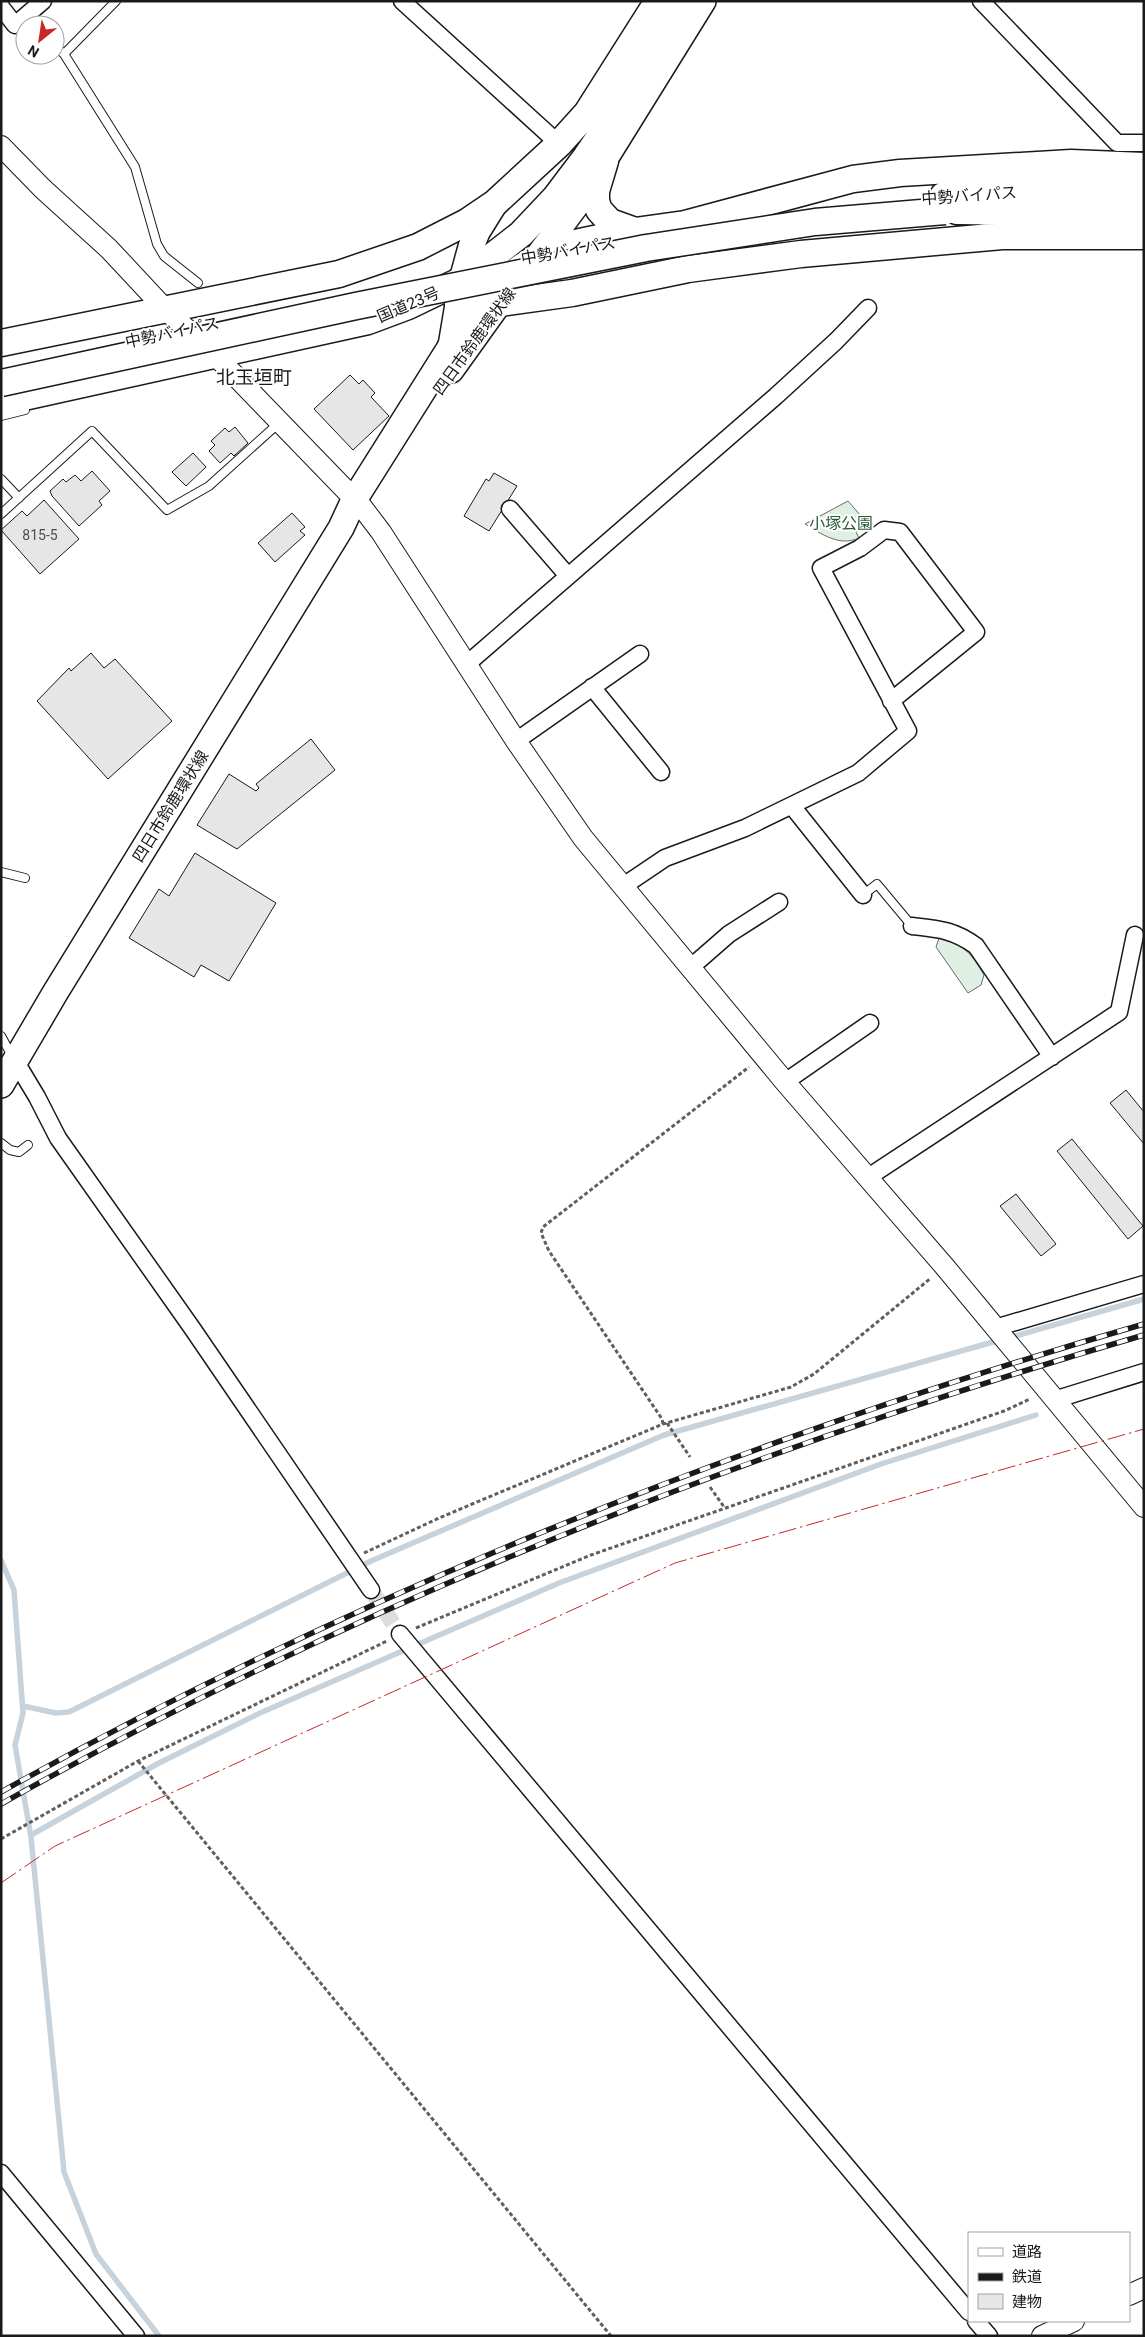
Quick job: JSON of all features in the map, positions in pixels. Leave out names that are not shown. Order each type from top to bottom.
[{"type":"highway","points":[[1,343],[314,279],[375,262],[418,247],[467,222],[495,203],[558,144],[596,100],[658,1]]},
{"type":"highway","name":"国道23号","points":[[1,402],[368,321],[408,306],[475,297],[521,234],[555,198],[626,99],[686,1]]},
{"type":"highway","points":[[604,161],[596,191],[596,202],[599,210],[610,222],[635,231]]},
{"type":"highway","points":[[451,346],[475,297],[495,288],[535,261],[566,245],[635,231],[685,224],[853,179],[900,173],[1071,163],[1144,166]]},
{"type":"highway","name":"中勢バイパス","points":[[1,383],[385,300],[646,248],[815,222],[1072,188],[1144,190]]},
{"type":"highway","name":"中勢バイパス","points":[[1,370],[340,296],[567,250],[807,210],[944,204],[1144,213]]},
{"type":"highway","points":[[475,297],[572,293],[688,269],[801,254],[1002,236],[1144,236]]},
{"type":"main road","points":[[535,261],[577,204],[703,1]]},
{"type":"main road","name":"四日市鈴鹿環状線","points":[[358,503],[376,488],[456,362],[475,297],[477,232],[495,203]]},
{"type":"main road","name":"四日市鈴鹿環状線","points":[[1,1086],[55,993],[358,503],[451,346]]},
{"type":"street","points":[[35,15],[43,1]]},
{"type":"street","points":[[402,1],[558,144]]},
{"type":"street","points":[[981,1],[1117,143],[1144,143]]},
{"type":"street","points":[[1,7],[15,25]]},
{"type":"street","points":[[1,146],[43,189],[109,249],[166,310],[215,355],[358,503],[381,532],[516,740],[583,838],[764,1057],[945,1267],[1144,1507]]},
{"type":"street","points":[[467,664],[776,396],[836,341],[868,308]]},
{"type":"street","points":[[510,509],[568,576]]},
{"type":"street","points":[[622,887],[665,858],[745,828],[858,773],[908,731],[891,701],[821,568],[860,548],[884,530],[900,532],[976,632],[891,701]]},
{"type":"street","points":[[516,740],[640,654]]},
{"type":"street","points":[[592,687],[661,772]]},
{"type":"street","points":[[792,806],[863,895]]},
{"type":"street","points":[[690,968],[729,934],[779,902]]},
{"type":"street","points":[[912,926],[952,932],[961,935],[976,946],[1052,1057]]},
{"type":"street","points":[[868,1178],[1119,1012],[1135,935]]},
{"type":"street","points":[[785,1082],[870,1023]]},
{"type":"street","points":[[16,1062],[58,1138],[192,1328],[371,1590]]},
{"type":"street","points":[[1001,1335],[1144,1284]]},
{"type":"street","points":[[1049,1393],[1144,1372]]},
{"type":"street","points":[[407,1642],[968,2311]]},
{"type":"street","points":[[1,2173],[136,2336]]},
{"type":"street","points":[[1130,2295],[1144,2288]]},
{"type":"street","points":[[977,2322],[989,2336]]},
{"type":"street","points":[[1042,2336],[1072,2322]]},
{"type":"lane","points":[[65,53],[116,1]]},
{"type":"lane","points":[[65,56],[135,167],[157,244],[164,256],[198,283]]},
{"type":"lane","points":[[104,389],[188,362]]},
{"type":"lane","points":[[1,416],[30,409]]},
{"type":"lane","points":[[1,514],[92,431],[167,510],[209,486],[280,422]]},
{"type":"lane","points":[[1,479],[19,498]]},
{"type":"lane","points":[[1,872],[25,878]]},
{"type":"lane","points":[[863,895],[877,884],[912,926]]},
{"type":"lane","points":[[1,1036],[16,1062]]},
{"type":"lane","points":[[1,1143],[10,1150],[19,1152],[28,1145]]},
{"type":"path","points":[[663,1424],[662,1418],[549,1251],[541,1233],[543,1227],[764,1057]]},
{"type":"path","points":[[355,1565],[448,1515],[663,1424],[668,1425],[791,1387],[805,1380],[945,1267]]},
{"type":"path","points":[[1,1839],[138,1761],[407,1642],[591,1555],[1004,1411],[1049,1393]]},
{"type":"path","points":[[668,1425],[690,1458]]},
{"type":"path","points":[[710,1487],[724,1508]]},
{"type":"path","points":[[138,1761],[611,2336]]},
{"type":"green space","name":"小塚公園","points":[[848,501],[868,524],[856,532],[859,538],[845,541],[838,540],[824,535],[805,524]]},
{"type":"green space","points":[[939,938],[955,943],[971,955],[984,975],[981,985],[968,993],[936,947]]},
{"type":"building","points":[[350,375],[359,384],[363,380],[375,393],[371,397],[389,416],[353,450],[314,409]]},
{"type":"building","points":[[235,427],[248,443],[234,456],[231,453],[220,463],[209,451],[215,445],[211,441],[225,428],[229,432]]},
{"type":"building","points":[[193,453],[206,467],[186,486],[172,472]]},
{"type":"building","points":[[92,471],[110,491],[99,501],[102,505],[79,526],[52,496],[50,491],[63,479],[66,482],[75,475],[81,481]]},
{"type":"building","points":[[494,473],[517,486],[489,531],[464,516],[486,479],[489,481]]},
{"type":"building","points":[[44,500],[79,539],[40,574],[1,530],[22,511],[27,516]]},
{"type":"building","points":[[292,513],[305,527],[300,531],[305,535],[275,562],[258,543]]},
{"type":"building","points":[[91,653],[104,668],[115,659],[172,721],[108,779],[37,701],[69,668],[71,671]]},
{"type":"building","points":[[311,739],[335,770],[237,849],[197,825],[229,774],[256,791],[259,788],[256,784]]},
{"type":"building","points":[[195,853],[276,903],[229,981],[201,965],[194,977],[129,938],[159,889],[169,896]]},
{"type":"building","points":[[1126,1090],[1144,1112],[1144,1144],[1110,1103]]},
{"type":"building","points":[[1072,1139],[1143,1226],[1128,1239],[1057,1151]]},
{"type":"building","points":[[1016,1194],[1056,1244],[1041,1256],[1000,1206]]},
{"type":"waterway","points":[[1009,1338],[1144,1299]]},
{"type":"waterway","points":[[23,1706],[56,1713],[69,1712],[371,1561],[664,1435],[1000,1340]]},
{"type":"waterway","points":[[31,1835],[159,1763],[260,1713],[559,1583],[881,1464],[1036,1415]]},
{"type":"waterway","points":[[1,1560],[14,1590],[23,1713],[15,1745],[31,1837],[64,2172],[96,2254],[159,2336]]},
{"type":"tunnel","points":[[371,1590],[400,1634]]},
{"type":"railway","points":[[1,1792],[137,1719],[276,1650],[416,1586],[559,1525],[703,1469],[849,1417],[996,1369],[1144,1324]]},
{"type":"railway","points":[[1,1804],[137,1730],[276,1661],[417,1597],[559,1536],[703,1480],[849,1428],[996,1380],[1144,1335]]},
{"type":"power","points":[[1,1883],[55,1846],[675,1563],[1144,1429]]},
{"type":"district","name":"北玉垣町","points":[[254,377]]}]
